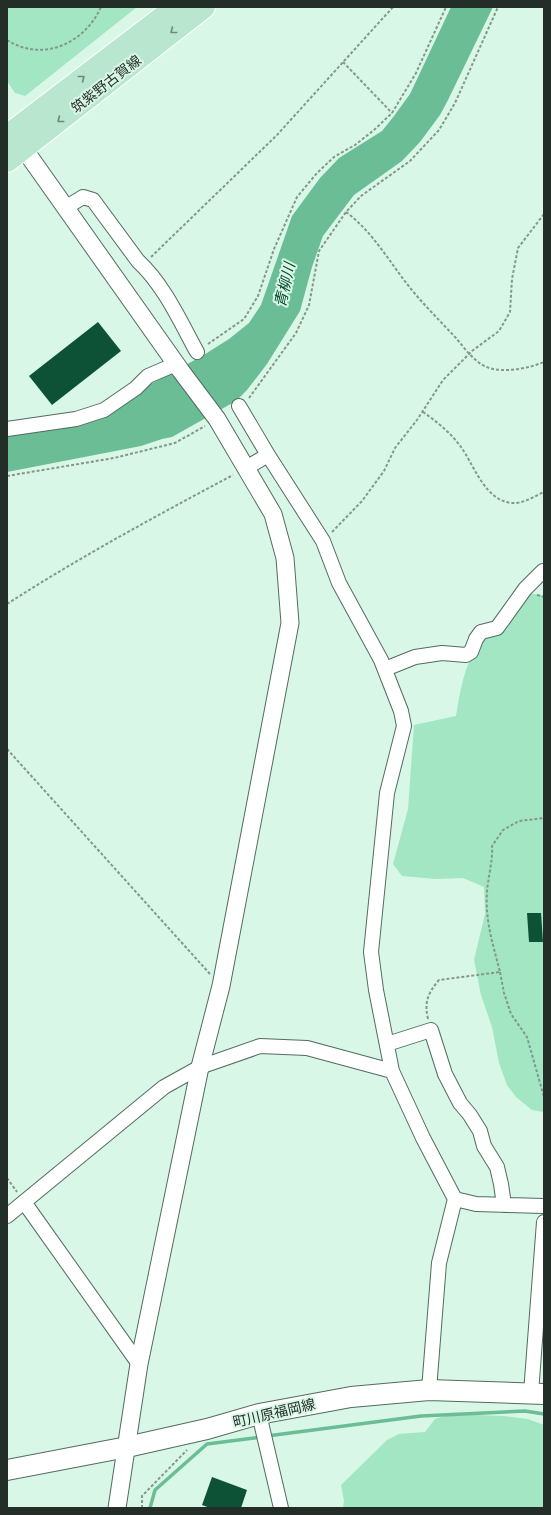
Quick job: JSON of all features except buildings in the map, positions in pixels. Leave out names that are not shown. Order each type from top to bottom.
[{"type":"main road","name":"筑紫野古賀線","points":[[11,141],[204,7]]},
{"type":"main road","name":"筑紫野古賀線","points":[[11,141],[173,8]]},
{"type":"main road","name":"町川原福岡線","points":[[7,1470],[127,1447],[207,1429],[259,1414],[351,1397],[429,1390],[537,1394]]},
{"type":"street","points":[[11,141],[65,208],[214,415],[246,468],[272,514],[284,558],[290,623],[221,986],[200,1067],[139,1364],[117,1508]]},
{"type":"street","points":[[65,208],[83,197],[93,200],[171,305],[197,352]]},
{"type":"street","points":[[7,429],[76,419],[104,410],[136,388],[148,376],[178,367]]},
{"type":"street","points":[[239,406],[268,455],[323,541],[340,583],[385,669],[401,711],[404,726],[387,793],[371,952],[376,990],[392,1071],[423,1138],[455,1199],[439,1263],[429,1390]]},
{"type":"street","points":[[246,468],[268,455]]},
{"type":"street","points":[[385,669],[415,657],[442,653],[466,655],[471,652],[476,639],[481,632],[497,628],[525,589],[543,570]]},
{"type":"street","points":[[387,1044],[431,1030],[445,1074],[460,1103],[480,1131],[484,1146],[497,1167],[502,1184],[504,1205]]},
{"type":"street","points":[[7,1216],[164,1087],[200,1067],[260,1046],[307,1048],[392,1071]]},
{"type":"street","points":[[455,1199],[476,1204],[544,1206]]},
{"type":"street","points":[[24,1202],[139,1364]]},
{"type":"street","points":[[537,1394],[544,1222]]},
{"type":"street","points":[[259,1414],[281,1508]]},
{"type":"path","points":[[7,40],[27,48],[43,50],[59,47],[86,31],[96,18],[101,7]]},
{"type":"path","points":[[142,265],[277,135],[393,7]]},
{"type":"path","points":[[197,352],[244,319],[258,296],[274,249],[296,197],[317,173],[334,157],[374,130],[392,112],[416,73],[446,7]]},
{"type":"path","points":[[239,406],[246,402],[296,333],[309,305],[319,251],[346,212],[361,196],[410,160],[439,130],[456,102],[498,7]]},
{"type":"path","points":[[343,62],[392,112]]},
{"type":"path","points":[[346,212],[359,222],[412,290],[470,354],[482,364],[492,369],[506,370],[533,366],[544,362]]},
{"type":"path","points":[[323,541],[362,501],[384,471],[395,448],[422,412],[443,380],[470,354],[499,331],[510,312],[512,279],[518,248],[544,214]]},
{"type":"path","points":[[422,412],[437,422],[460,446],[482,483],[491,494],[512,504],[523,502],[544,492]]},
{"type":"path","points":[[7,476],[114,458],[175,442],[191,435],[214,415]]},
{"type":"path","points":[[7,604],[129,530],[246,468]]},
{"type":"path","points":[[7,749],[221,986]]},
{"type":"path","points":[[544,818],[519,821],[503,830],[492,846],[493,855],[487,893],[488,925],[504,993],[511,1014],[527,1037],[544,1097]]},
{"type":"path","points":[[431,1030],[425,1007],[432,988],[440,980],[500,972]]},
{"type":"path","points":[[7,1178],[24,1202]]},
{"type":"path","points":[[142,1508],[142,1496],[189,1449]]},
{"type":"shaded area","points":[[7,7],[137,7],[25,96],[15,93],[7,81]]},
{"type":"shaded area","points":[[524,593],[544,595],[544,1112],[532,1110],[516,1097],[507,1085],[499,1063],[492,1027],[481,995],[474,960],[485,914],[484,887],[463,878],[436,879],[402,876],[393,864],[408,809],[414,725],[456,716],[464,675],[474,652],[494,625]]},
{"type":"shaded area","points":[[451,1414],[504,1416],[528,1419],[544,1425],[544,1508],[343,1508],[344,1501],[341,1485],[387,1440],[399,1434],[425,1432],[435,1419]]},
{"type":"water","name":"青柳川","points":[[451,7],[493,7],[440,115],[420,142],[402,161],[354,195],[323,236],[312,267],[300,311],[267,364],[247,390],[236,401],[172,437],[141,446],[7,472],[7,434],[35,430],[140,390],[202,356],[229,339],[249,323],[261,305],[292,216],[320,178],[339,158],[382,131],[394,116],[410,94]]},
{"type":"waterway","points":[[267,1436],[421,1416],[525,1411],[544,1414]]},
{"type":"waterway","points":[[150,1508],[155,1490],[207,1444],[261,1437]]}]
